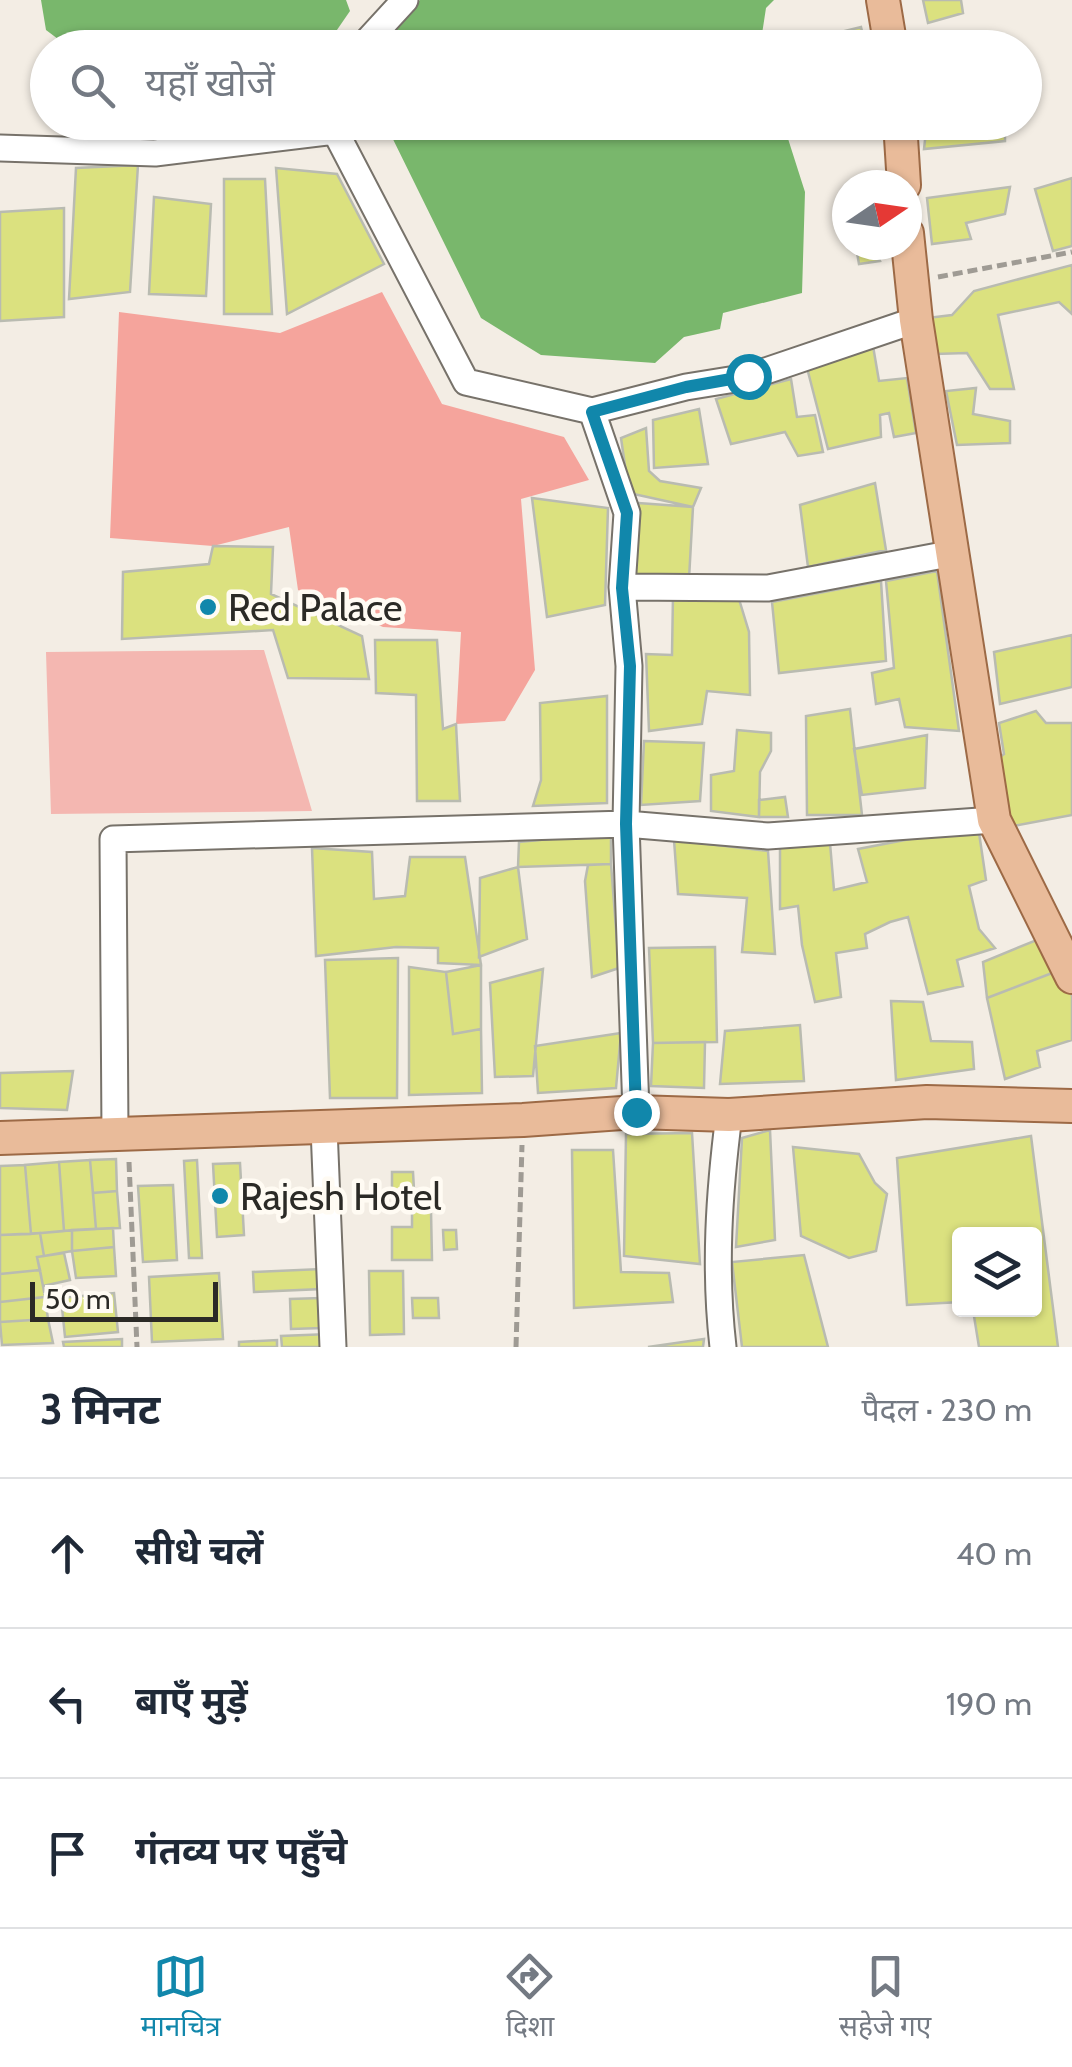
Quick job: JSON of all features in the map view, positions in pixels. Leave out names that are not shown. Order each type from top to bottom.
[{"type":"main road","points":[[883,0],[888,30]]},
{"type":"main road","points":[[901,140],[903,170]]},
{"type":"main road","points":[[910,260],[994,820],[1072,976]]},
{"type":"main road","points":[[0,1138],[523,1120],[636,1112],[729,1115],[927,1102],[1072,1106]]},
{"type":"street","points":[[378,30],[405,0]]},
{"type":"street","points":[[0,148],[155,153],[246,140]]},
{"type":"street","points":[[343,140],[466,382],[592,412],[686,387],[748,376],[916,320]]},
{"type":"street","points":[[592,412],[627,513],[622,588],[630,666],[626,824],[636,1112]]},
{"type":"street","points":[[622,588],[768,588],[954,553]]},
{"type":"street","points":[[122,1134],[113,839],[626,824],[768,836],[994,820]]},
{"type":"street","points":[[723,1347],[717,1290],[718,1221],[729,1115]]},
{"type":"street","points":[[324,1128],[333,1347]]},
{"type":"path","points":[[916,320],[938,277],[1072,252]]},
{"type":"path","points":[[516,1347],[523,1120]]},
{"type":"path","points":[[122,1134],[137,1347]]},
{"type":"shaded area","points":[[41,0],[346,0],[350,11],[337,30],[46,30]]},
{"type":"shaded area","points":[[420,0],[774,0],[766,8],[763,30],[392,30]]},
{"type":"shaded area","points":[[393,140],[788,140],[805,192],[802,293],[723,313],[720,329],[684,337],[655,363],[541,355],[481,318]]},
{"type":"shaded area","points":[[382,292],[442,404],[564,437],[589,480],[521,499],[535,670],[505,721],[456,724],[461,632],[383,627],[298,590],[289,527],[213,546],[110,538],[119,312],[280,333]]},
{"type":"shaded area","points":[[264,650],[312,811],[51,814],[46,652]]},
{"type":"building","points":[[923,0],[961,0],[963,13],[928,23]]},
{"type":"building","points":[[925,140],[1005,140],[1005,141],[924,149]]},
{"type":"building","points":[[138,165],[130,292],[69,299],[76,168]]},
{"type":"building","points":[[276,168],[337,174],[384,264],[287,314]]},
{"type":"building","points":[[1072,178],[1072,246],[1053,251],[1035,189]]},
{"type":"building","points":[[224,179],[265,179],[272,314],[224,314]]},
{"type":"building","points":[[1010,187],[1005,214],[966,223],[971,239],[932,244],[927,198]]},
{"type":"building","points":[[154,197],[211,204],[206,296],[149,294]]},
{"type":"building","points":[[64,208],[64,317],[0,321],[0,212]]},
{"type":"building","points":[[1072,265],[1072,314],[1059,302],[998,315],[1014,389],[990,389],[967,353],[935,354],[927,318],[952,315],[974,291]]},
{"type":"building","points":[[873,346],[879,381],[907,378],[916,433],[894,437],[889,413],[880,415],[881,437],[828,449],[806,364]]},
{"type":"building","points":[[791,379],[797,417],[815,415],[823,452],[798,456],[785,432],[731,444],[716,399]]},
{"type":"building","points":[[976,388],[973,414],[1010,421],[1010,443],[957,445],[946,391]]},
{"type":"building","points":[[699,409],[708,464],[654,468],[653,420]]},
{"type":"building","points":[[646,428],[649,471],[660,481],[701,488],[693,507],[629,493],[621,438]]},
{"type":"building","points":[[875,483],[886,550],[808,567],[800,505]]},
{"type":"building","points":[[532,498],[608,508],[605,605],[547,617]]},
{"type":"building","points":[[638,503],[693,507],[689,579],[631,578]]},
{"type":"building","points":[[213,546],[273,547],[271,594],[362,636],[369,679],[288,678],[273,630],[122,639],[123,572],[209,564]]},
{"type":"building","points":[[937,571],[959,731],[905,727],[899,699],[876,704],[872,673],[894,668],[886,581]]},
{"type":"building","points":[[881,581],[886,661],[779,673],[772,602]]},
{"type":"building","points":[[673,595],[738,596],[749,632],[750,695],[707,691],[702,724],[649,731],[646,654],[672,655]]},
{"type":"building","points":[[1072,635],[1072,687],[1000,704],[994,652]]},
{"type":"building","points":[[375,640],[437,640],[443,729],[456,724],[460,801],[417,801],[416,695],[376,693]]},
{"type":"building","points":[[607,696],[607,803],[533,806],[541,780],[540,703]]},
{"type":"building","points":[[850,709],[862,815],[807,815],[806,716]]},
{"type":"building","points":[[1036,711],[1046,723],[1072,723],[1072,815],[1008,827],[995,761],[1004,754],[999,723]]},
{"type":"building","points":[[737,730],[771,733],[771,751],[760,772],[759,817],[711,811],[711,775],[734,771]]},
{"type":"building","points":[[927,735],[925,788],[862,795],[854,749]]},
{"type":"building","points":[[644,741],[704,743],[700,801],[641,805]]},
{"type":"building","points":[[785,797],[788,817],[759,817],[759,800]]},
{"type":"building","points":[[978,826],[986,880],[969,886],[979,929],[995,948],[957,960],[963,986],[928,994],[908,917],[865,934],[867,948],[836,953],[841,997],[815,1002],[798,906],[780,909],[780,846],[830,843],[834,890],[867,882],[858,849]]},
{"type":"building","points":[[611,833],[611,864],[518,867],[519,842]]},
{"type":"building","points":[[674,840],[768,851],[775,954],[742,952],[747,898],[678,894]]},
{"type":"building","points":[[312,848],[372,852],[374,899],[405,896],[410,857],[465,857],[481,965],[438,963],[438,948],[396,947],[316,956]]},
{"type":"building","points":[[611,864],[619,968],[592,977],[585,881],[588,865]]},
{"type":"building","points":[[518,867],[527,939],[479,957],[480,878]]},
{"type":"building","points":[[1044,937],[1060,970],[987,998],[983,962]]},
{"type":"building","points":[[715,947],[717,1042],[653,1043],[649,948]]},
{"type":"building","points":[[398,958],[397,1098],[330,1098],[325,960]]},
{"type":"building","points":[[481,965],[481,1029],[453,1034],[446,972]]},
{"type":"building","points":[[409,967],[446,972],[453,1034],[481,1029],[482,1093],[409,1095]]},
{"type":"building","points":[[543,969],[533,1076],[495,1077],[490,983]]},
{"type":"building","points":[[1060,970],[1072,996],[1072,1040],[1037,1051],[1040,1067],[1005,1079],[987,998]]},
{"type":"building","points":[[891,1001],[923,1002],[931,1041],[972,1042],[974,1069],[896,1080]]},
{"type":"building","points":[[800,1025],[804,1081],[720,1084],[725,1031]]},
{"type":"building","points":[[621,1033],[616,1088],[538,1093],[535,1046]]},
{"type":"building","points":[[705,1042],[704,1088],[651,1086],[653,1043]]},
{"type":"building","points":[[73,1071],[67,1110],[0,1108],[0,1073]]},
{"type":"building","points":[[770,1130],[775,1240],[736,1247],[742,1138]]},
{"type":"building","points":[[692,1133],[700,1264],[624,1256],[626,1134]]},
{"type":"building","points":[[1031,1136],[1058,1347],[979,1347],[974,1317],[1042,1317],[1042,1227],[952,1227],[952,1302],[907,1305],[897,1158]]},
{"type":"building","points":[[793,1147],[859,1154],[875,1183],[887,1194],[876,1251],[849,1258],[801,1236]]},
{"type":"building","points":[[572,1150],[613,1150],[621,1272],[669,1273],[673,1302],[574,1308]]},
{"type":"building","points":[[116,1159],[117,1191],[93,1193],[90,1160]]},
{"type":"building","points":[[90,1160],[96,1229],[64,1231],[59,1162]]},
{"type":"building","points":[[197,1160],[202,1258],[189,1258],[184,1161]]},
{"type":"building","points":[[59,1162],[64,1231],[31,1234],[25,1165]]},
{"type":"building","points":[[240,1163],[244,1235],[217,1237],[213,1164]]},
{"type":"building","points":[[25,1165],[31,1234],[0,1235],[0,1166]]},
{"type":"building","points":[[392,1172],[413,1172],[414,1190],[392,1190]]},
{"type":"building","points":[[173,1185],[177,1260],[143,1262],[138,1186]]},
{"type":"building","points":[[117,1191],[120,1228],[96,1229],[93,1193]]},
{"type":"building","points":[[412,1211],[431,1211],[432,1260],[392,1260],[392,1227],[412,1227]]},
{"type":"building","points":[[113,1228],[114,1247],[72,1251],[72,1230]]},
{"type":"building","points":[[72,1230],[72,1251],[44,1256],[40,1233]]},
{"type":"building","points":[[443,1230],[456,1230],[457,1249],[444,1250]]},
{"type":"building","points":[[40,1233],[44,1256],[37,1257],[40,1270],[0,1274],[0,1235]]},
{"type":"building","points":[[114,1247],[116,1276],[76,1278],[72,1251]]},
{"type":"building","points":[[64,1253],[70,1280],[43,1286],[37,1257]]},
{"type":"building","points":[[804,1255],[828,1347],[742,1347],[732,1262]]},
{"type":"building","points":[[321,1269],[322,1289],[254,1292],[253,1272]]},
{"type":"building","points":[[40,1270],[45,1297],[0,1302],[0,1274]]},
{"type":"building","points":[[369,1271],[403,1271],[404,1334],[370,1335]]},
{"type":"building","points":[[219,1273],[223,1339],[152,1342],[149,1277]]},
{"type":"building","points":[[114,1293],[118,1332],[65,1337],[61,1298]]},
{"type":"building","points":[[45,1297],[48,1319],[0,1322],[0,1302]]},
{"type":"building","points":[[321,1298],[323,1328],[291,1329],[290,1299]]},
{"type":"building","points":[[412,1298],[438,1298],[439,1318],[413,1318]]},
{"type":"building","points":[[48,1319],[53,1343],[2,1345],[0,1322]]},
{"type":"building","points":[[329,1334],[329,1347],[282,1347],[281,1336]]},
{"type":"building","points":[[122,1339],[122,1347],[64,1347],[63,1342]]},
{"type":"building","points":[[704,1339],[703,1347],[648,1347]]},
{"type":"building","points":[[277,1340],[277,1347],[239,1347],[239,1342]]},
{"type":"place","name":"Red Palace","points":[[208,607]]},
{"type":"place","name":"Rajesh Hotel","points":[[220,1196]]},
{"type":"route","points":[[636,1112],[626,824],[630,666],[622,588],[627,513],[592,412],[686,387],[748,376]]}]
